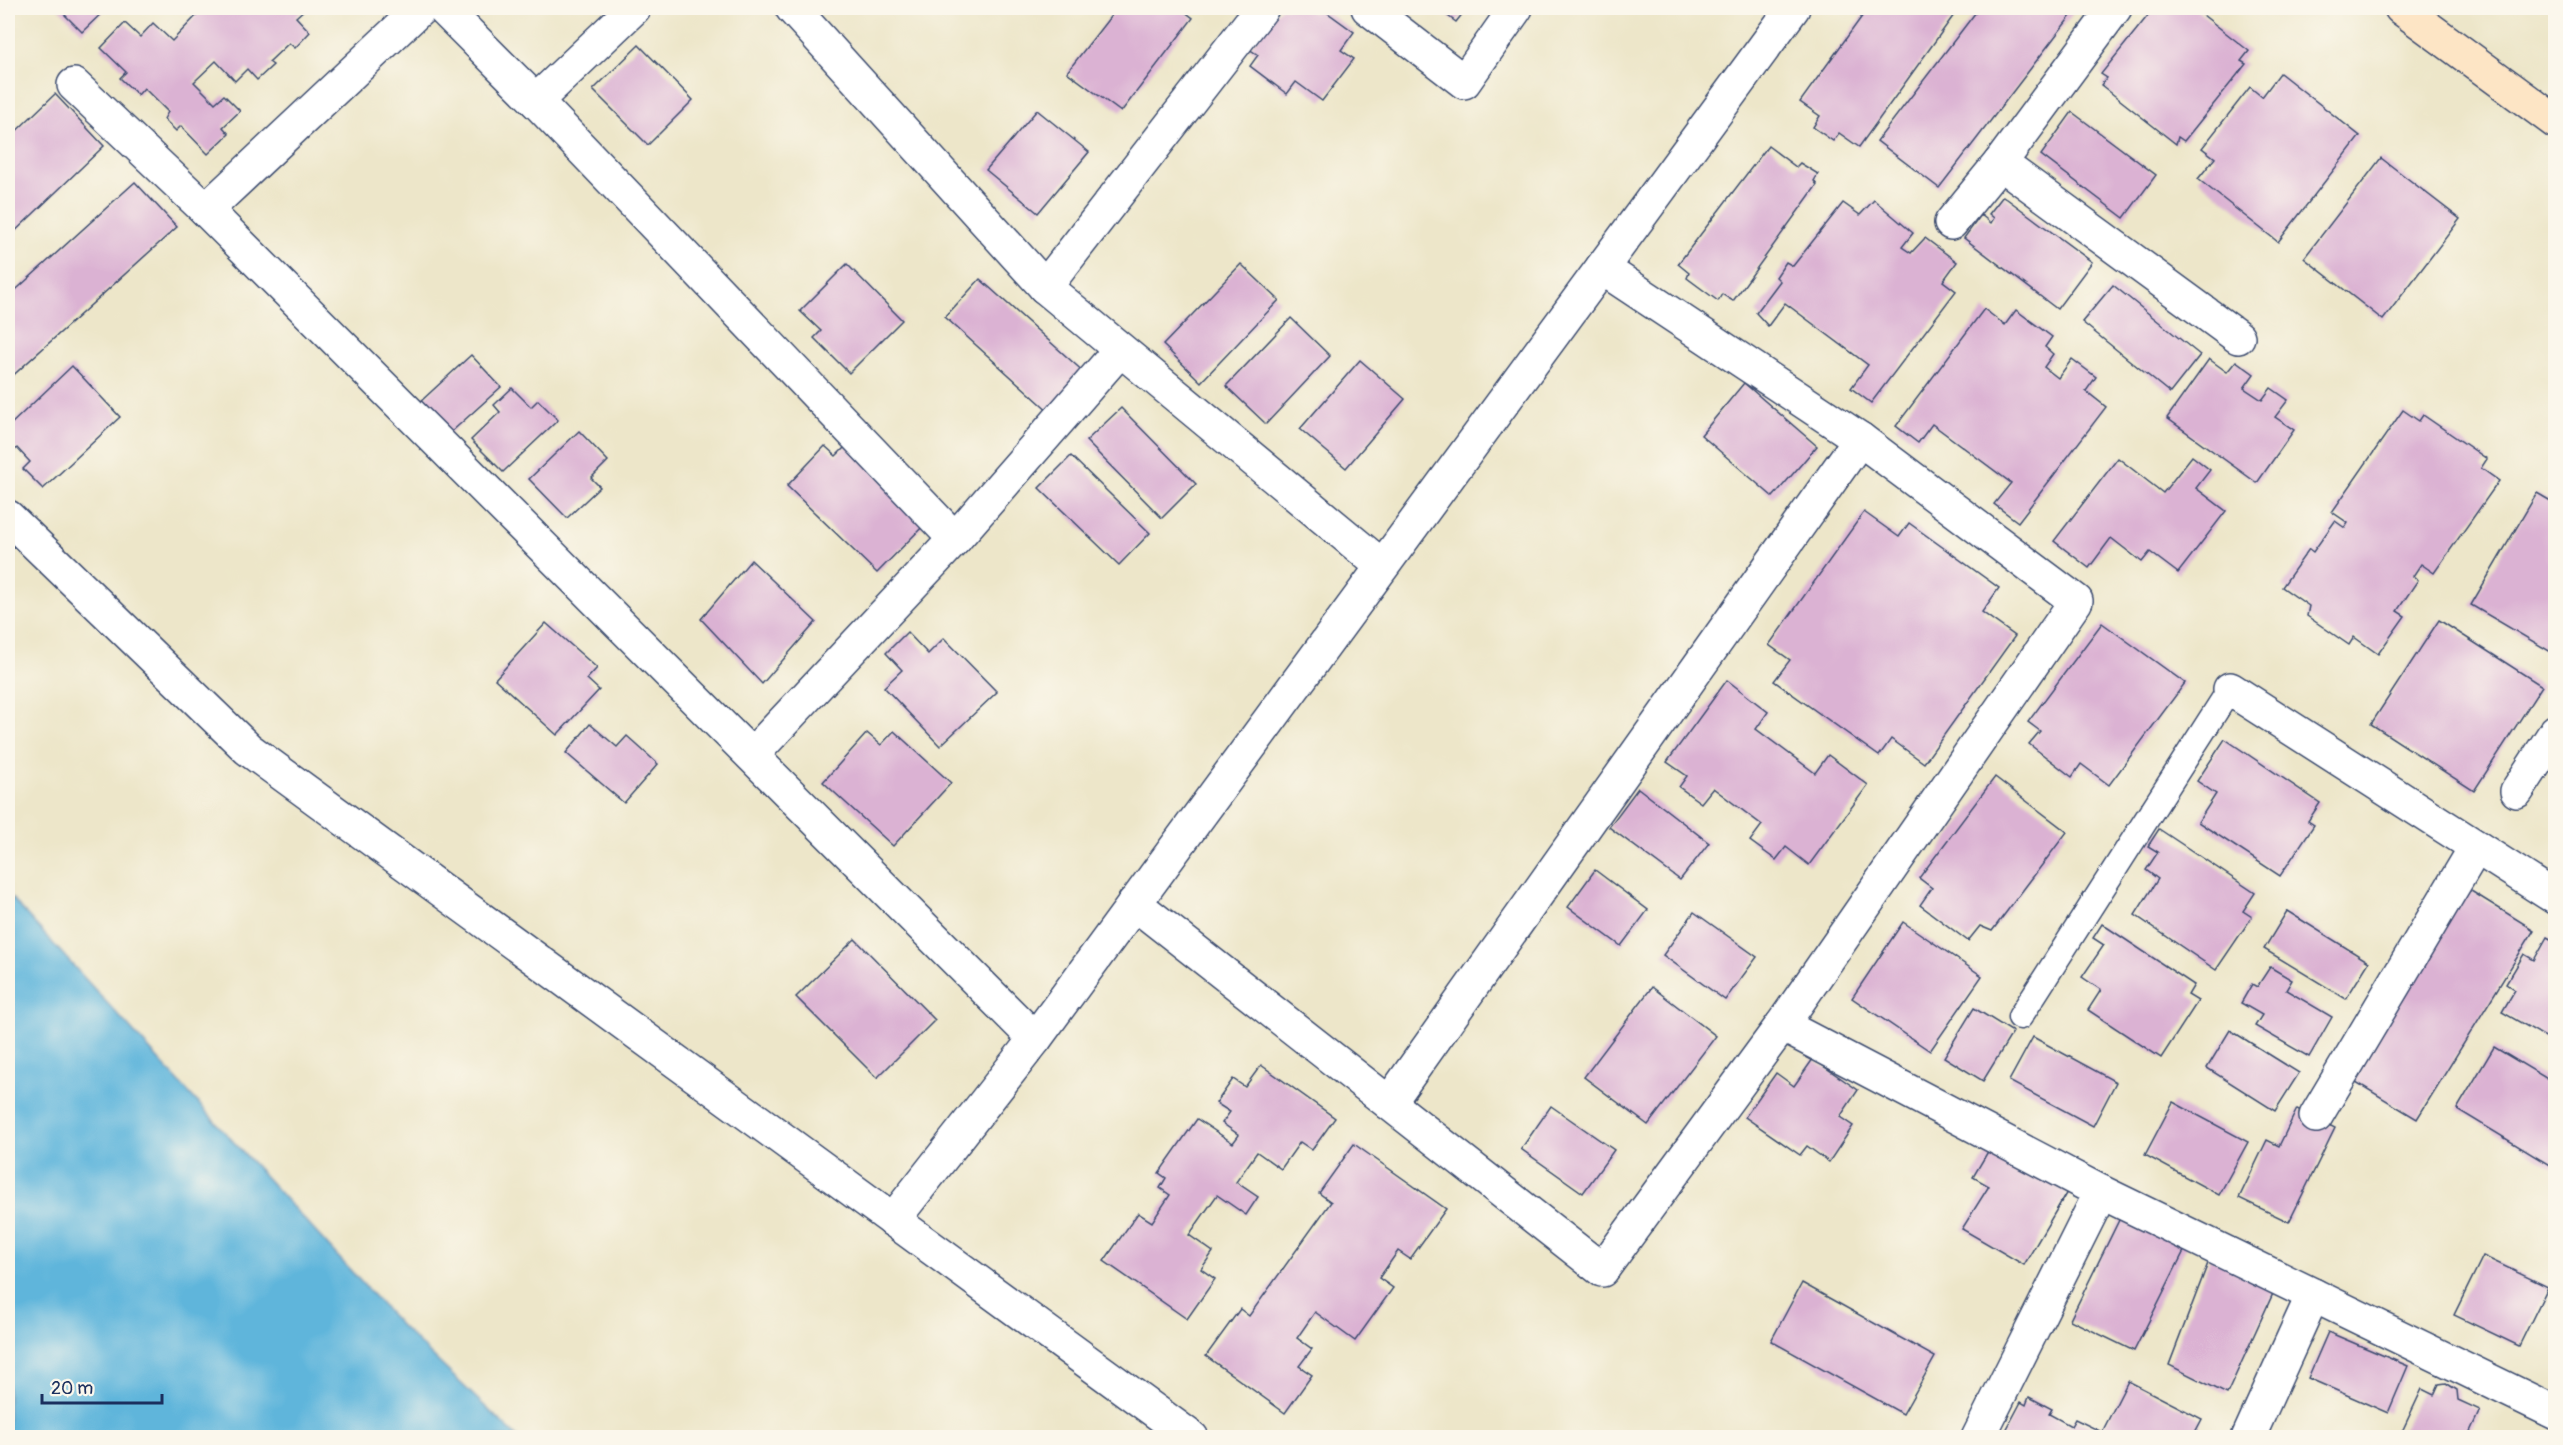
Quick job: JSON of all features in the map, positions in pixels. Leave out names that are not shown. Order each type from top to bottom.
[{"type":"main road","points":[[2401,8],[2556,122]]},
{"type":"street","points":[[206,210],[422,8]]},
{"type":"street","points":[[443,8],[536,101],[955,539]]},
{"type":"street","points":[[536,101],[634,8]]},
{"type":"street","points":[[792,8],[1045,287],[1382,566]]},
{"type":"street","points":[[1045,287],[1262,8]]},
{"type":"street","points":[[1368,8],[1464,82],[1516,8]]},
{"type":"street","points":[[893,1220],[1035,1039],[1793,8]]},
{"type":"street","points":[[1951,223],[2000,163],[2115,8]]},
{"type":"street","points":[[74,85],[206,210],[1035,1039]]},
{"type":"street","points":[[2000,163],[2238,337]]},
{"type":"street","points":[[1134,903],[1602,1270],[1782,1024],[2076,602],[1860,439],[1602,268]]},
{"type":"street","points":[[752,755],[955,539],[1120,350]]},
{"type":"street","points":[[1389,1103],[1860,439]]},
{"type":"street","points":[[8,517],[248,749],[1192,1437]]},
{"type":"street","points":[[2230,690],[2556,898]]},
{"type":"street","points":[[2517,791],[2556,731]]},
{"type":"street","points":[[2316,1116],[2476,847]]},
{"type":"street","points":[[1782,1024],[2101,1192],[2556,1414],[2545,1437]]},
{"type":"street","points":[[1978,1437],[2101,1192]]},
{"type":"street","points":[[2248,1437],[2313,1295]]},
{"type":"lane","points":[[2020,1017],[2230,690]]},
{"type":"water","points":[[8,894],[402,1327],[517,1437],[8,1437]]},
{"type":"building","points":[[58,8],[107,8],[82,32]]},
{"type":"building","points":[[187,8],[306,8],[296,17],[310,32],[295,48],[289,43],[269,62],[273,65],[257,80],[247,69],[235,81],[216,61],[194,82],[215,103],[224,95],[240,111],[223,127],[229,134],[208,154],[181,126],[176,131],[164,119],[168,112],[144,88],[138,95],[120,78],[126,72],[101,48],[125,23],[140,37],[153,23],[172,41],[196,16]]},
{"type":"building","points":[[1117,8],[1180,8],[1193,18],[1121,112],[1067,72]]},
{"type":"building","points":[[1280,8],[1306,8],[1313,13],[1317,8],[1321,8],[1354,32],[1341,50],[1354,59],[1322,101],[1296,82],[1287,94],[1250,66],[1258,55],[1249,49]]},
{"type":"building","points":[[1437,8],[1467,8],[1456,22]]},
{"type":"building","points":[[1868,8],[1959,8],[1859,147],[1839,133],[1833,141],[1813,127],[1820,116],[1800,102]]},
{"type":"building","points":[[1979,8],[2077,8],[1939,188],[1877,141]]},
{"type":"building","points":[[2154,8],[2194,8],[2249,51],[2241,61],[2246,64],[2184,141],[2178,137],[2176,144],[2101,85],[2107,78],[2101,74]]},
{"type":"building","points":[[639,45],[693,100],[648,145],[593,90]]},
{"type":"building","points":[[2280,73],[2360,136],[2278,242],[2198,179],[2215,158],[2202,148],[2250,87],[2262,97]]},
{"type":"building","points":[[55,94],[104,146],[8,238],[8,139]]},
{"type":"building","points":[[1037,110],[1089,152],[1038,213],[986,170]]},
{"type":"building","points":[[2072,112],[2156,175],[2124,218],[2041,155]]},
{"type":"building","points":[[1768,146],[1796,167],[1800,163],[1818,174],[1814,181],[1817,185],[1733,301],[1722,294],[1718,301],[1687,278],[1689,273],[1678,264]]},
{"type":"building","points":[[2381,158],[2460,219],[2383,320],[2304,258]]},
{"type":"building","points":[[135,182],[177,227],[8,380],[8,297]]},
{"type":"building","points":[[2003,196],[2092,262],[2057,309],[1964,238],[1981,215],[1991,223],[1994,218],[1989,214]]},
{"type":"building","points":[[1874,200],[1913,233],[1902,247],[1911,253],[1925,238],[1957,262],[1943,281],[1956,291],[1871,403],[1851,388],[1868,365],[1785,303],[1768,326],[1756,313],[1780,281],[1776,277],[1786,262],[1793,266],[1843,203],[1860,215]]},
{"type":"building","points":[[847,264],[902,320],[849,373],[814,338],[821,331],[800,311]]},
{"type":"building","points":[[1241,264],[1279,300],[1201,382],[1163,345]]},
{"type":"building","points":[[980,279],[1086,374],[1051,413],[945,317]]},
{"type":"building","points":[[2113,285],[2200,355],[2170,393],[2082,322]]},
{"type":"building","points":[[1984,309],[2005,325],[2016,310],[2052,337],[2045,347],[2053,354],[2044,367],[2058,378],[2072,359],[2096,377],[2086,391],[2106,407],[2018,522],[1994,504],[2011,483],[1932,424],[1918,443],[1896,426]]},
{"type":"building","points":[[1291,318],[1330,356],[1266,424],[1226,386]]},
{"type":"building","points":[[471,355],[501,387],[449,434],[420,402]]},
{"type":"building","points":[[2209,359],[2227,372],[2236,361],[2254,374],[2244,388],[2262,400],[2271,388],[2288,400],[2275,417],[2294,430],[2257,483],[2167,418]]},
{"type":"building","points":[[1360,360],[1405,399],[1346,468],[1300,429]]},
{"type":"building","points":[[72,366],[120,417],[43,489],[23,469],[30,462],[17,448],[11,454],[8,451],[8,427]]},
{"type":"building","points":[[1744,383],[1817,446],[1773,497],[1701,435]]},
{"type":"building","points":[[512,388],[531,407],[538,400],[558,420],[503,472],[471,440],[500,412],[494,405]]},
{"type":"building","points":[[1121,408],[1196,484],[1162,518],[1086,441]]},
{"type":"building","points":[[2403,410],[2419,421],[2423,415],[2487,459],[2481,468],[2499,481],[2434,573],[2421,564],[2413,576],[2418,580],[2397,611],[2405,616],[2378,654],[2354,637],[2349,645],[2307,616],[2309,606],[2282,587],[2309,549],[2313,552],[2335,521],[2345,528],[2348,523],[2332,512]]},
{"type":"building","points":[[579,431],[608,461],[591,478],[600,487],[567,518],[529,479]]},
{"type":"building","points":[[847,445],[926,523],[877,573],[787,486],[825,446],[836,456]]},
{"type":"building","points":[[1071,456],[1150,533],[1119,565],[1039,488]]},
{"type":"building","points":[[2192,456],[2210,470],[2196,488],[2226,511],[2178,573],[2150,552],[2142,562],[2111,538],[2089,568],[2054,541],[2118,458],[2163,493]]},
{"type":"building","points":[[2537,493],[2556,504],[2556,655],[2471,605]]},
{"type":"building","points":[[1864,512],[1899,537],[1909,523],[1999,588],[1982,612],[2015,636],[1924,763],[1891,739],[1879,756],[1774,681],[1790,660],[1769,645]]},
{"type":"building","points":[[751,560],[816,622],[762,684],[701,619]]},
{"type":"building","points":[[2439,620],[2542,686],[2474,791],[2371,724]]},
{"type":"building","points":[[546,623],[597,668],[587,679],[599,690],[557,735],[495,679]]},
{"type":"building","points":[[2102,623],[2185,683],[2109,785],[2081,764],[2072,777],[2029,744],[2040,731],[2028,722]]},
{"type":"building","points":[[907,632],[928,654],[944,638],[997,692],[940,746],[884,687],[902,670],[886,653]]},
{"type":"building","points":[[1727,680],[1768,712],[1756,729],[1815,773],[1828,755],[1868,785],[1809,865],[1786,847],[1776,860],[1750,841],[1762,825],[1713,788],[1701,803],[1679,787],[1687,776],[1667,762]]},
{"type":"building","points":[[590,724],[617,747],[627,736],[658,764],[624,803],[566,753]]},
{"type":"building","points":[[894,731],[951,783],[893,846],[823,782],[867,733],[881,745]]},
{"type":"building","points":[[2225,739],[2320,803],[2308,821],[2314,825],[2280,876],[2198,822],[2216,794],[2197,781]]},
{"type":"building","points":[[1995,777],[2067,832],[1992,931],[1980,926],[1968,941],[1920,905],[1932,888],[1919,878]]},
{"type":"building","points":[[1638,788],[1709,843],[1680,880],[1609,827]]},
{"type":"building","points":[[2159,829],[2255,893],[2243,911],[2252,917],[2216,970],[2135,915],[2158,879],[2146,870],[2158,852],[2148,846]]},
{"type":"building","points":[[1595,870],[1648,910],[1621,946],[1568,907]]},
{"type":"building","points":[[2463,886],[2534,930],[2417,1119],[2346,1076]]},
{"type":"building","points":[[2287,911],[2369,962],[2346,999],[2264,949]]},
{"type":"building","points":[[1694,912],[1757,957],[1725,1000],[1663,955]]},
{"type":"building","points":[[1903,922],[1982,976],[1930,1051],[1852,998]]},
{"type":"building","points":[[2102,924],[2194,985],[2188,995],[2198,1001],[2161,1058],[2088,1010],[2101,990],[2082,977],[2104,945],[2093,938]]},
{"type":"building","points":[[2547,937],[2556,942],[2556,956],[2551,965],[2556,968],[2556,1043],[2502,1012],[2515,990],[2506,984],[2524,954],[2534,960]]},
{"type":"building","points":[[855,939],[935,1020],[877,1078],[796,997]]},
{"type":"building","points":[[2270,967],[2292,980],[2286,990],[2332,1017],[2309,1057],[2255,1026],[2262,1015],[2241,1003],[2252,984],[2257,987]]},
{"type":"building","points":[[1652,987],[1716,1036],[1648,1125],[1584,1077]]},
{"type":"building","points":[[1974,1008],[2013,1032],[1983,1081],[1944,1057]]},
{"type":"building","points":[[2230,1030],[2299,1073],[2275,1111],[2207,1068]]},
{"type":"building","points":[[2033,1037],[2116,1082],[2093,1126],[2009,1081]]},
{"type":"building","points":[[2494,1047],[2556,1084],[2556,1169],[2457,1109]]},
{"type":"building","points":[[1813,1059],[1858,1090],[1840,1117],[1853,1126],[1829,1162],[1807,1146],[1800,1155],[1745,1117],[1776,1073],[1794,1086]]},
{"type":"building","points":[[1261,1065],[1335,1118],[1312,1150],[1300,1142],[1281,1169],[1257,1152],[1236,1182],[1258,1197],[1246,1215],[1217,1195],[1189,1235],[1213,1252],[1201,1269],[1215,1279],[1187,1319],[1104,1261],[1138,1213],[1152,1222],[1170,1195],[1160,1188],[1166,1178],[1159,1173],[1197,1119],[1233,1143],[1239,1135],[1222,1123],[1230,1112],[1216,1103],[1233,1079],[1245,1087]]},
{"type":"building","points":[[2173,1102],[2248,1142],[2219,1195],[2145,1155]]},
{"type":"building","points":[[1551,1106],[1614,1150],[1583,1193],[1521,1149]]},
{"type":"building","points":[[2297,1109],[2335,1128],[2289,1222],[2239,1198],[2267,1140],[2279,1146]]},
{"type":"building","points":[[1354,1144],[1446,1209],[1410,1259],[1398,1251],[1379,1278],[1393,1288],[1355,1341],[1315,1312],[1297,1338],[1312,1349],[1299,1366],[1312,1375],[1285,1413],[1206,1356],[1240,1309],[1249,1316],[1331,1202],[1319,1193]]},
{"type":"building","points":[[1990,1148],[2067,1192],[2024,1265],[1962,1229],[1989,1186],[1973,1177]]},
{"type":"building","points":[[2123,1212],[2188,1243],[2134,1351],[2070,1320]]},
{"type":"building","points":[[2483,1256],[2548,1287],[2519,1346],[2454,1315]]},
{"type":"building","points":[[2210,1258],[2275,1289],[2227,1394],[2169,1365]]},
{"type":"building","points":[[1802,1283],[1935,1357],[1903,1414],[1771,1341]]},
{"type":"building","points":[[2328,1332],[2408,1366],[2388,1413],[2308,1378]]},
{"type":"building","points":[[2128,1381],[2202,1419],[2192,1438],[2099,1438]]},
{"type":"building","points":[[2446,1383],[2457,1390],[2458,1400],[2480,1410],[2467,1438],[2399,1438],[2422,1389],[2434,1395],[2439,1384]]},
{"type":"building","points":[[2029,1397],[2052,1409],[2049,1414],[2071,1426],[2075,1419],[2100,1431],[2096,1438],[2002,1438],[2021,1402],[2026,1405]]}]
